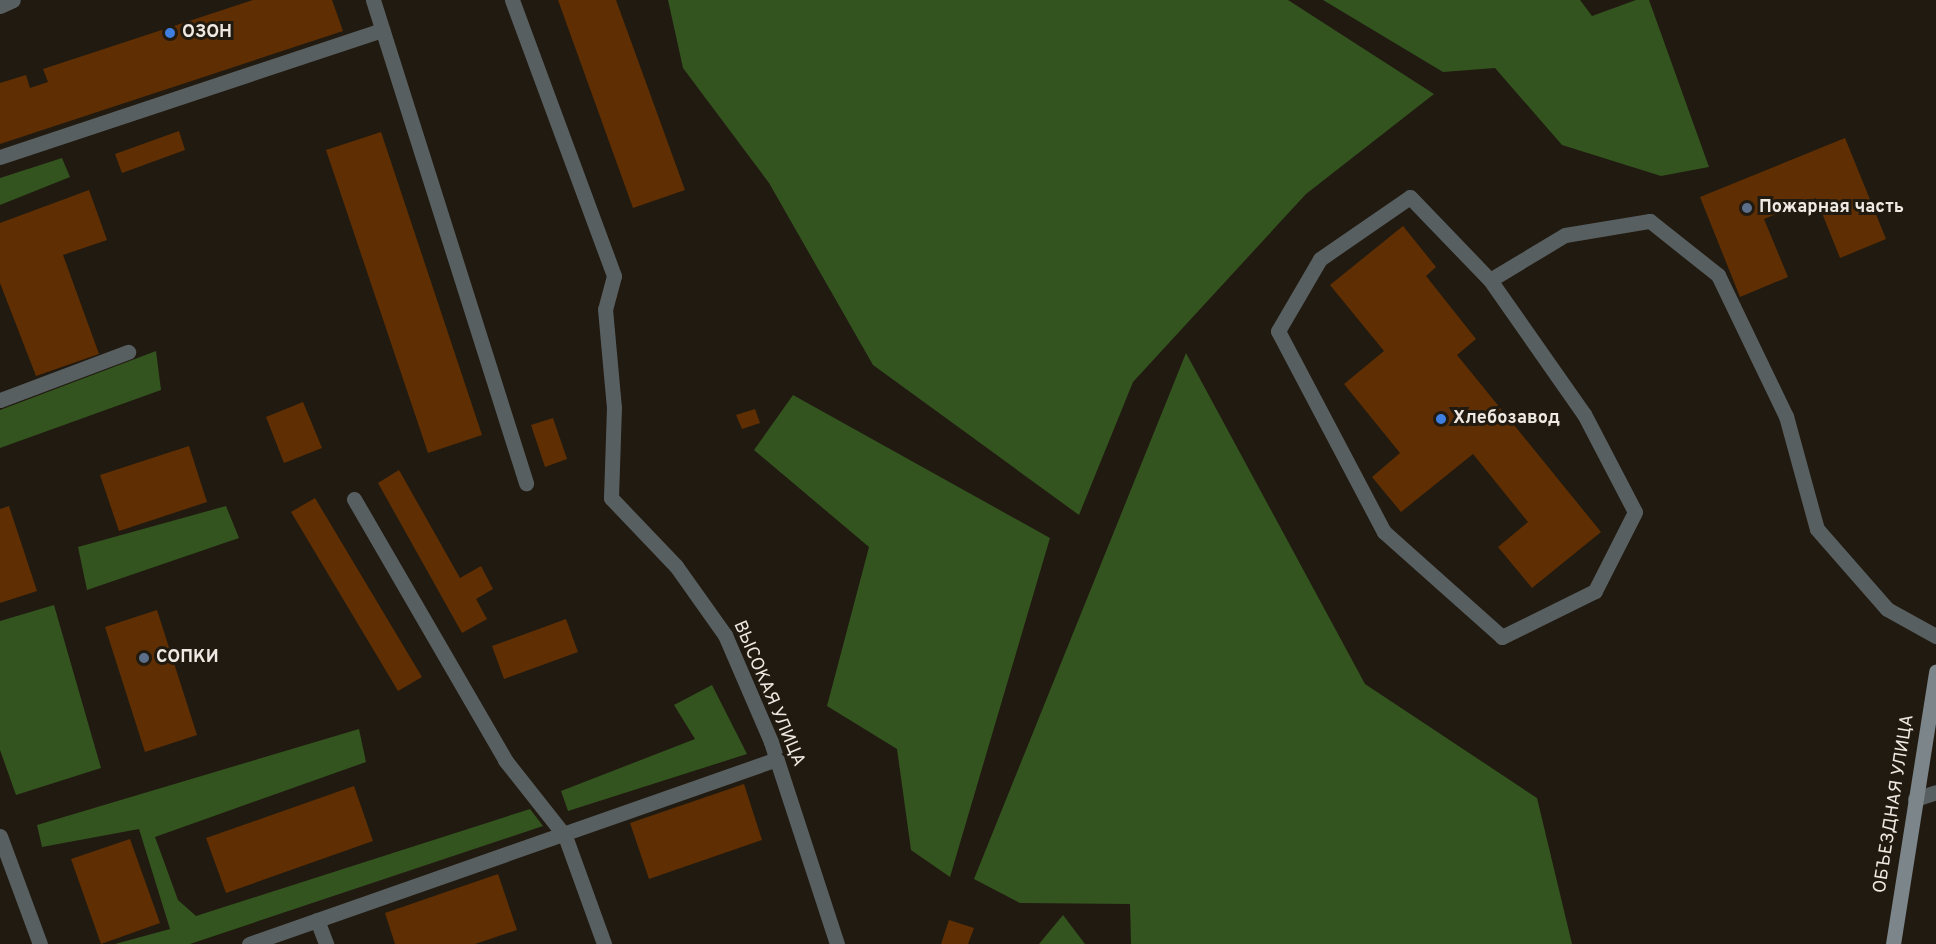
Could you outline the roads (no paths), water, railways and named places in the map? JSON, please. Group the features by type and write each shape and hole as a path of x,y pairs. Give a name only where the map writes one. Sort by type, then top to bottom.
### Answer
{"main road":[{"name":"ОБЪЕЗДНАЯ УЛИЦА","path":"1893,944 1936,671"}],"street":[{"path":"0,6 13,0"},
{"path":"373,0 526,483"},
{"name":"ВЫСОКАЯ УЛИЦА","path":"512,0 614,276 604,309 614,407 611,498 676,566 725,635 777,759 837,944"},
{"path":"0,157 382,30"},
{"path":"1410,197 1490,280 1584,414 1635,512 1595,591 1502,637 1384,532 1278,331 1320,259 1410,197"},
{"path":"1490,280 1565,235 1650,221 1718,275 1786,416 1817,529 1887,609 1936,636"},
{"path":"0,400 128,352"},
{"path":"354,499 505,760 565,836 604,944"},
{"path":"249,944 565,836 777,759"},
{"path":"1915,799 1936,792"},
{"path":"0,836 40,944"},
{"path":"317,920 326,944"}],"place":[{"name":"ОЗОН","path":"170,33"},
{"name":"Пожарная часть","path":"1747,208"},
{"name":"Хлебозавод","path":"1441,419"},
{"name":"СОПКИ","path":"144,658"}]}
